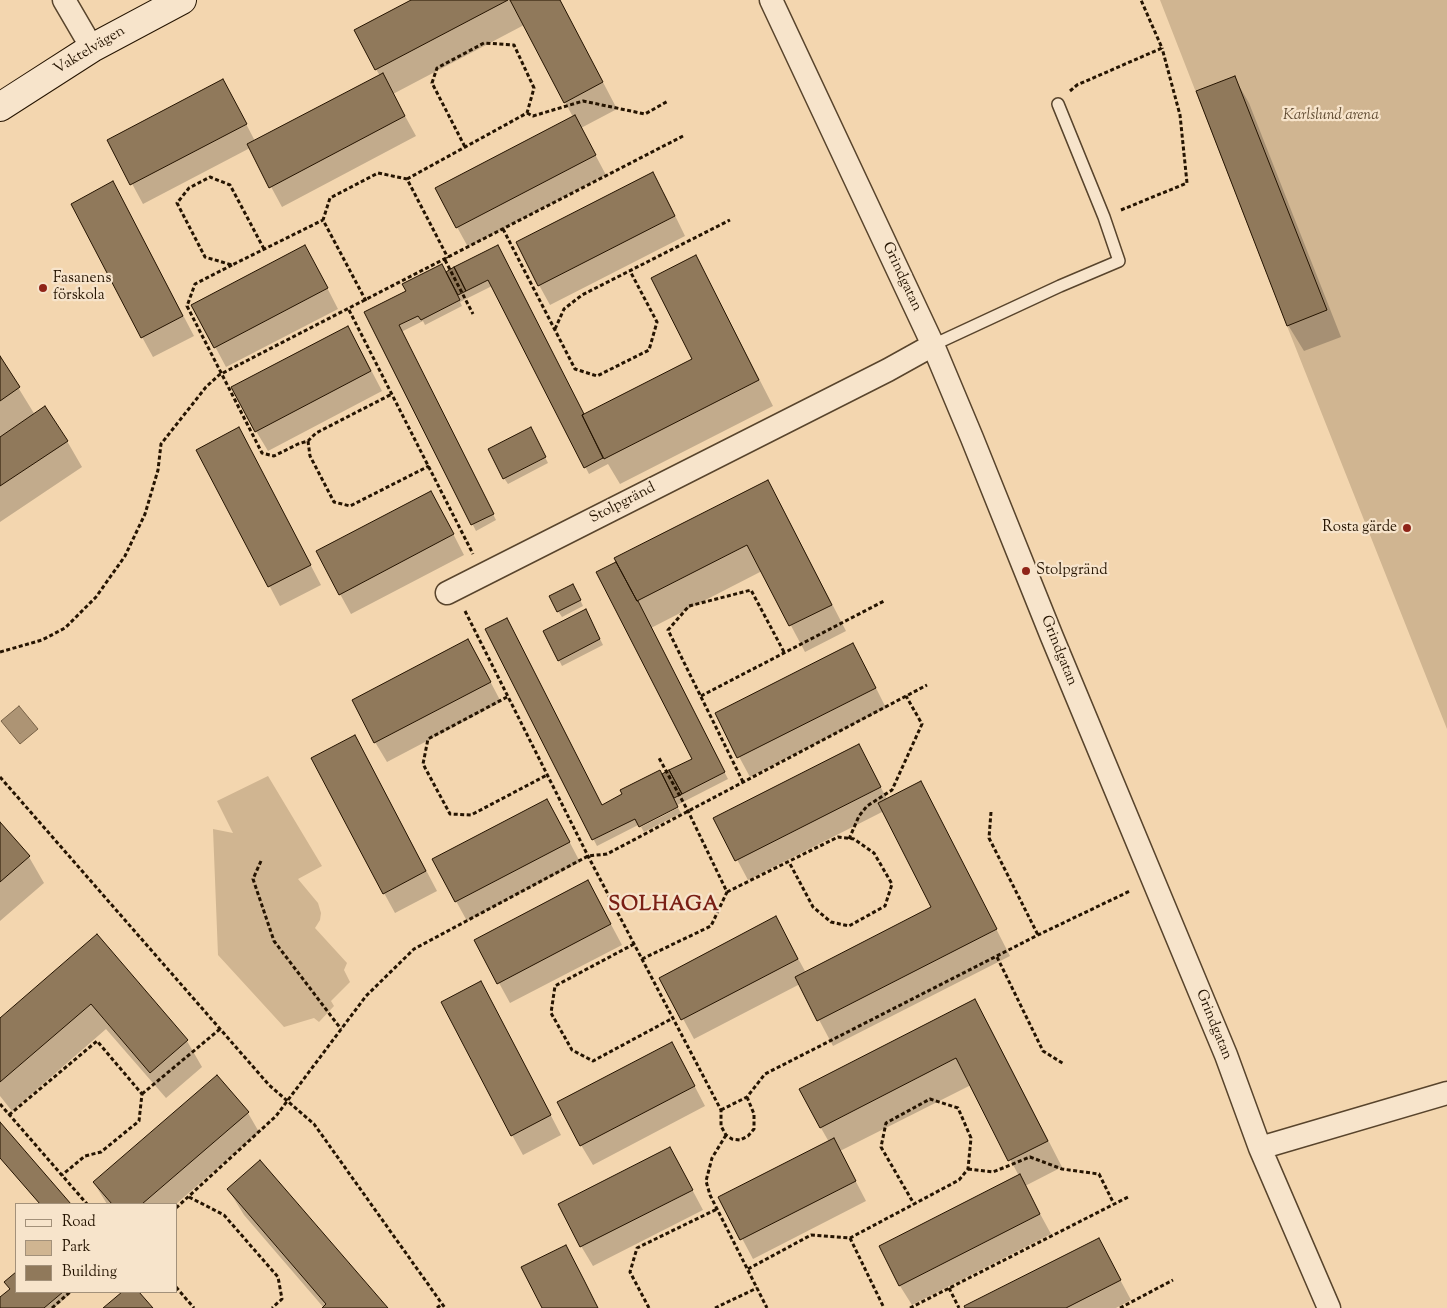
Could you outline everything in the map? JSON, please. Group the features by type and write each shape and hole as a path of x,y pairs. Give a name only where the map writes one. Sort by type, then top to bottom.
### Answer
{"street":[{"path":"64,0 92,48"},
{"name":"Vaktelvägen","path":"0,107 92,48 182,0"},
{"name":"Grindgatan","path":"771,0 932,345 1226,1055 1260,1148 1330,1308"},
{"name":"Stolpgränd","path":"450,591 888,370 932,345"},
{"path":"1260,1148 1447,1093"}],"lane":[{"path":"932,345 1119,261 1104,217 1058,104"}],"path":[{"path":"1104,217 1187,183 1180,115 1162,48 1141,0"},
{"path":"366,301 323,220 330,198 378,173 407,179 527,113 534,88 514,45 484,43 437,68 432,83 465,147"},
{"path":"1058,104 1077,85 1162,48"},
{"path":"527,113 533,116 583,101 645,114 668,101"},
{"path":"0,652 42,640 65,628 96,597 125,556 145,514 158,470 161,444 206,387 221,374 349,310 685,135"},
{"path":"232,265 205,258 177,204 189,188 210,177 230,186 264,249"},
{"path":"407,179 473,314"},
{"path":"323,220 196,284 187,306 262,453 274,456 308,441 316,433 392,394"},
{"path":"555,329 564,309 576,300 730,220"},
{"path":"503,230 575,369 597,376 649,350 657,322 630,271"},
{"path":"349,310 483,574"},
{"path":"308,441 310,456 334,502 350,506 429,466"},
{"path":"743,782 668,630 689,606 750,590 784,652"},
{"path":"450,591 721,1110 721,1126 726,1135 732,1139 740,1140 748,1136 754,1129 754,1114 747,1097"},
{"path":"700,696 884,601"},
{"path":"178,1206 276,1116 366,996 414,949 588,856 607,854 927,685"},
{"path":"849,839 867,806 892,790 922,724 906,696"},
{"path":"507,697 428,739 423,764 450,814 471,815 547,775"},
{"path":"659,758 688,811 727,892"},
{"path":"0,776 269,1085 314,1124 445,1308"},
{"path":"992,812 989,838 1038,935"},
{"path":"642,959 711,926 727,892 838,837 854,840 874,853 892,884 885,906 848,926 831,922 813,908 789,862"},
{"path":"261,861 253,879 274,941 341,1029"},
{"path":"721,1110 747,1097 765,1074 1038,935 1154,879"},
{"path":"634,944 555,986 551,1013 572,1050 593,1061 673,1018"},
{"path":"997,957 1043,1051 1064,1064"},
{"path":"62,1175 85,1156 101,1152 139,1121 142,1094 220,1029"},
{"path":"10,1115 97,1041 142,1094"},
{"path":"748,1268 811,1236 850,1238 914,1204 959,1180 968,1169 971,1138 958,1108 930,1099 886,1124 881,1148 914,1204"},
{"path":"0,1104 86,1203"},
{"path":"726,1135 712,1158 706,1182 716,1209 768,1308"},
{"path":"968,1169 993,1172 1030,1157 1062,1168 1099,1174 1114,1204"},
{"path":"910,1308 1130,1196"},
{"path":"189,1197 224,1215 278,1277 282,1299 272,1308"},
{"path":"649,1308 630,1272 637,1248 716,1209"},
{"path":"850,1238 884,1308"},
{"path":"1120,1308 1173,1280"},
{"path":"715,1308 757,1288"},
{"path":"949,1288 959,1308"},
{"path":"178,1289 194,1308"},
{"path":"52,1308 69,1293"},
{"path":"437,1308 442,1304"}],"green space":[{"name":"Karlslund arena","path":"1160,0 1447,0 1447,729 1287,326"},
{"path":"268,776 322,866 298,879 318,903 321,913 320,920 315,928 347,963 344,970 350,982 331,1001 334,1006 319,1022 314,1018 284,1027 218,955 213,829 233,833 217,801"}],"shaded area":[{"path":"19,706 38,729 20,744 1,721"}],"building":[{"path":"411,0 508,0 375,70 354,30"},
{"path":"510,0 560,0 603,82 564,103"},
{"path":"383,73 405,116 269,188 247,144"},
{"path":"1235,76 1327,310 1287,326 1196,91"},
{"path":"223,79 247,124 130,185 107,140"},
{"path":"575,115 596,155 456,228 435,188"},
{"path":"653,172 675,216 538,286 516,242"},
{"path":"113,181 183,316 141,338 71,204"},
{"path":"305,245 328,288 214,348 191,305"},
{"path":"498,245 584,414 582,415 603,458 584,468 488,280 466,291 454,267"},
{"path":"696,255 759,380 604,459 582,415 692,359 651,278"},
{"path":"442,264 460,300 421,320 418,316 399,325 494,514 471,525 364,312 406,291 402,284"},
{"path":"454,267 466,291 458,295 446,272"},
{"path":"348,326 371,371 255,432 231,387"},
{"path":"0,356 20,387 0,401"},
{"path":"45,406 68,441 0,486 0,437"},
{"path":"239,427 311,565 268,587 196,450"},
{"path":"531,427 546,457 503,479 488,449"},
{"path":"768,480 832,605 789,626 747,545 637,601 614,558"},
{"path":"431,491 454,534 339,595 316,551"},
{"path":"616,562 638,601 725,772 682,794 669,770 692,759 596,572"},
{"path":"573,584 581,600 557,612 549,596"},
{"path":"586,609 600,639 558,661 543,631"},
{"path":"507,618 602,805 622,794 620,790 660,770 678,807 639,827 635,819 592,840 485,629"},
{"path":"468,639 491,682 374,743 352,700"},
{"path":"853,643 876,688 737,758 715,713"},
{"path":"355,735 426,871 383,894 311,758"},
{"path":"859,744 881,787 735,861 713,818"},
{"path":"669,770 682,794 674,798 662,774"},
{"path":"921,781 997,929 817,1021 795,977 931,907 878,803"},
{"path":"547,799 570,842 455,902 432,859"},
{"path":"0,822 30,856 0,882"},
{"path":"588,880 611,924 497,984 474,940"},
{"path":"776,916 798,959 681,1020 659,978"},
{"path":"97,934 188,1040 150,1073 91,1004 0,1082 0,1018"},
{"path":"481,981 551,1115 511,1136 441,1002"},
{"path":"975,999 1048,1141 1008,1161 956,1058 820,1128 799,1089"},
{"path":"672,1042 695,1086 580,1146 557,1102"},
{"path":"217,1075 249,1112 143,1203 111,1203 93,1182"},
{"path":"0,1122 70,1203 39,1203 0,1158"},
{"path":"834,1138 856,1181 740,1240 718,1197"},
{"path":"670,1147 693,1190 580,1247 558,1204"},
{"path":"260,1160 388,1308 322,1308 326,1304 227,1189"},
{"path":"1020,1174 1040,1214 899,1286 879,1246"},
{"path":"1099,1238 1121,1280 1066,1308 965,1308 964,1306"},
{"path":"566,1245 598,1308 542,1308 521,1267"},
{"path":"15,1273 15,1293 62,1293 44,1308 0,1308 0,1297 10,1289 4,1282"},
{"path":"121,1293 140,1293 153,1308 103,1308"}],"place":[{"name":"Fasanens förskola","path":"43,288"},
{"name":"Rosta gärde","path":"1407,528"},
{"name":"Stolpgränd","path":"1026,571"}],"district":[{"name":"SOLHAGA","path":"664,907"}]}
